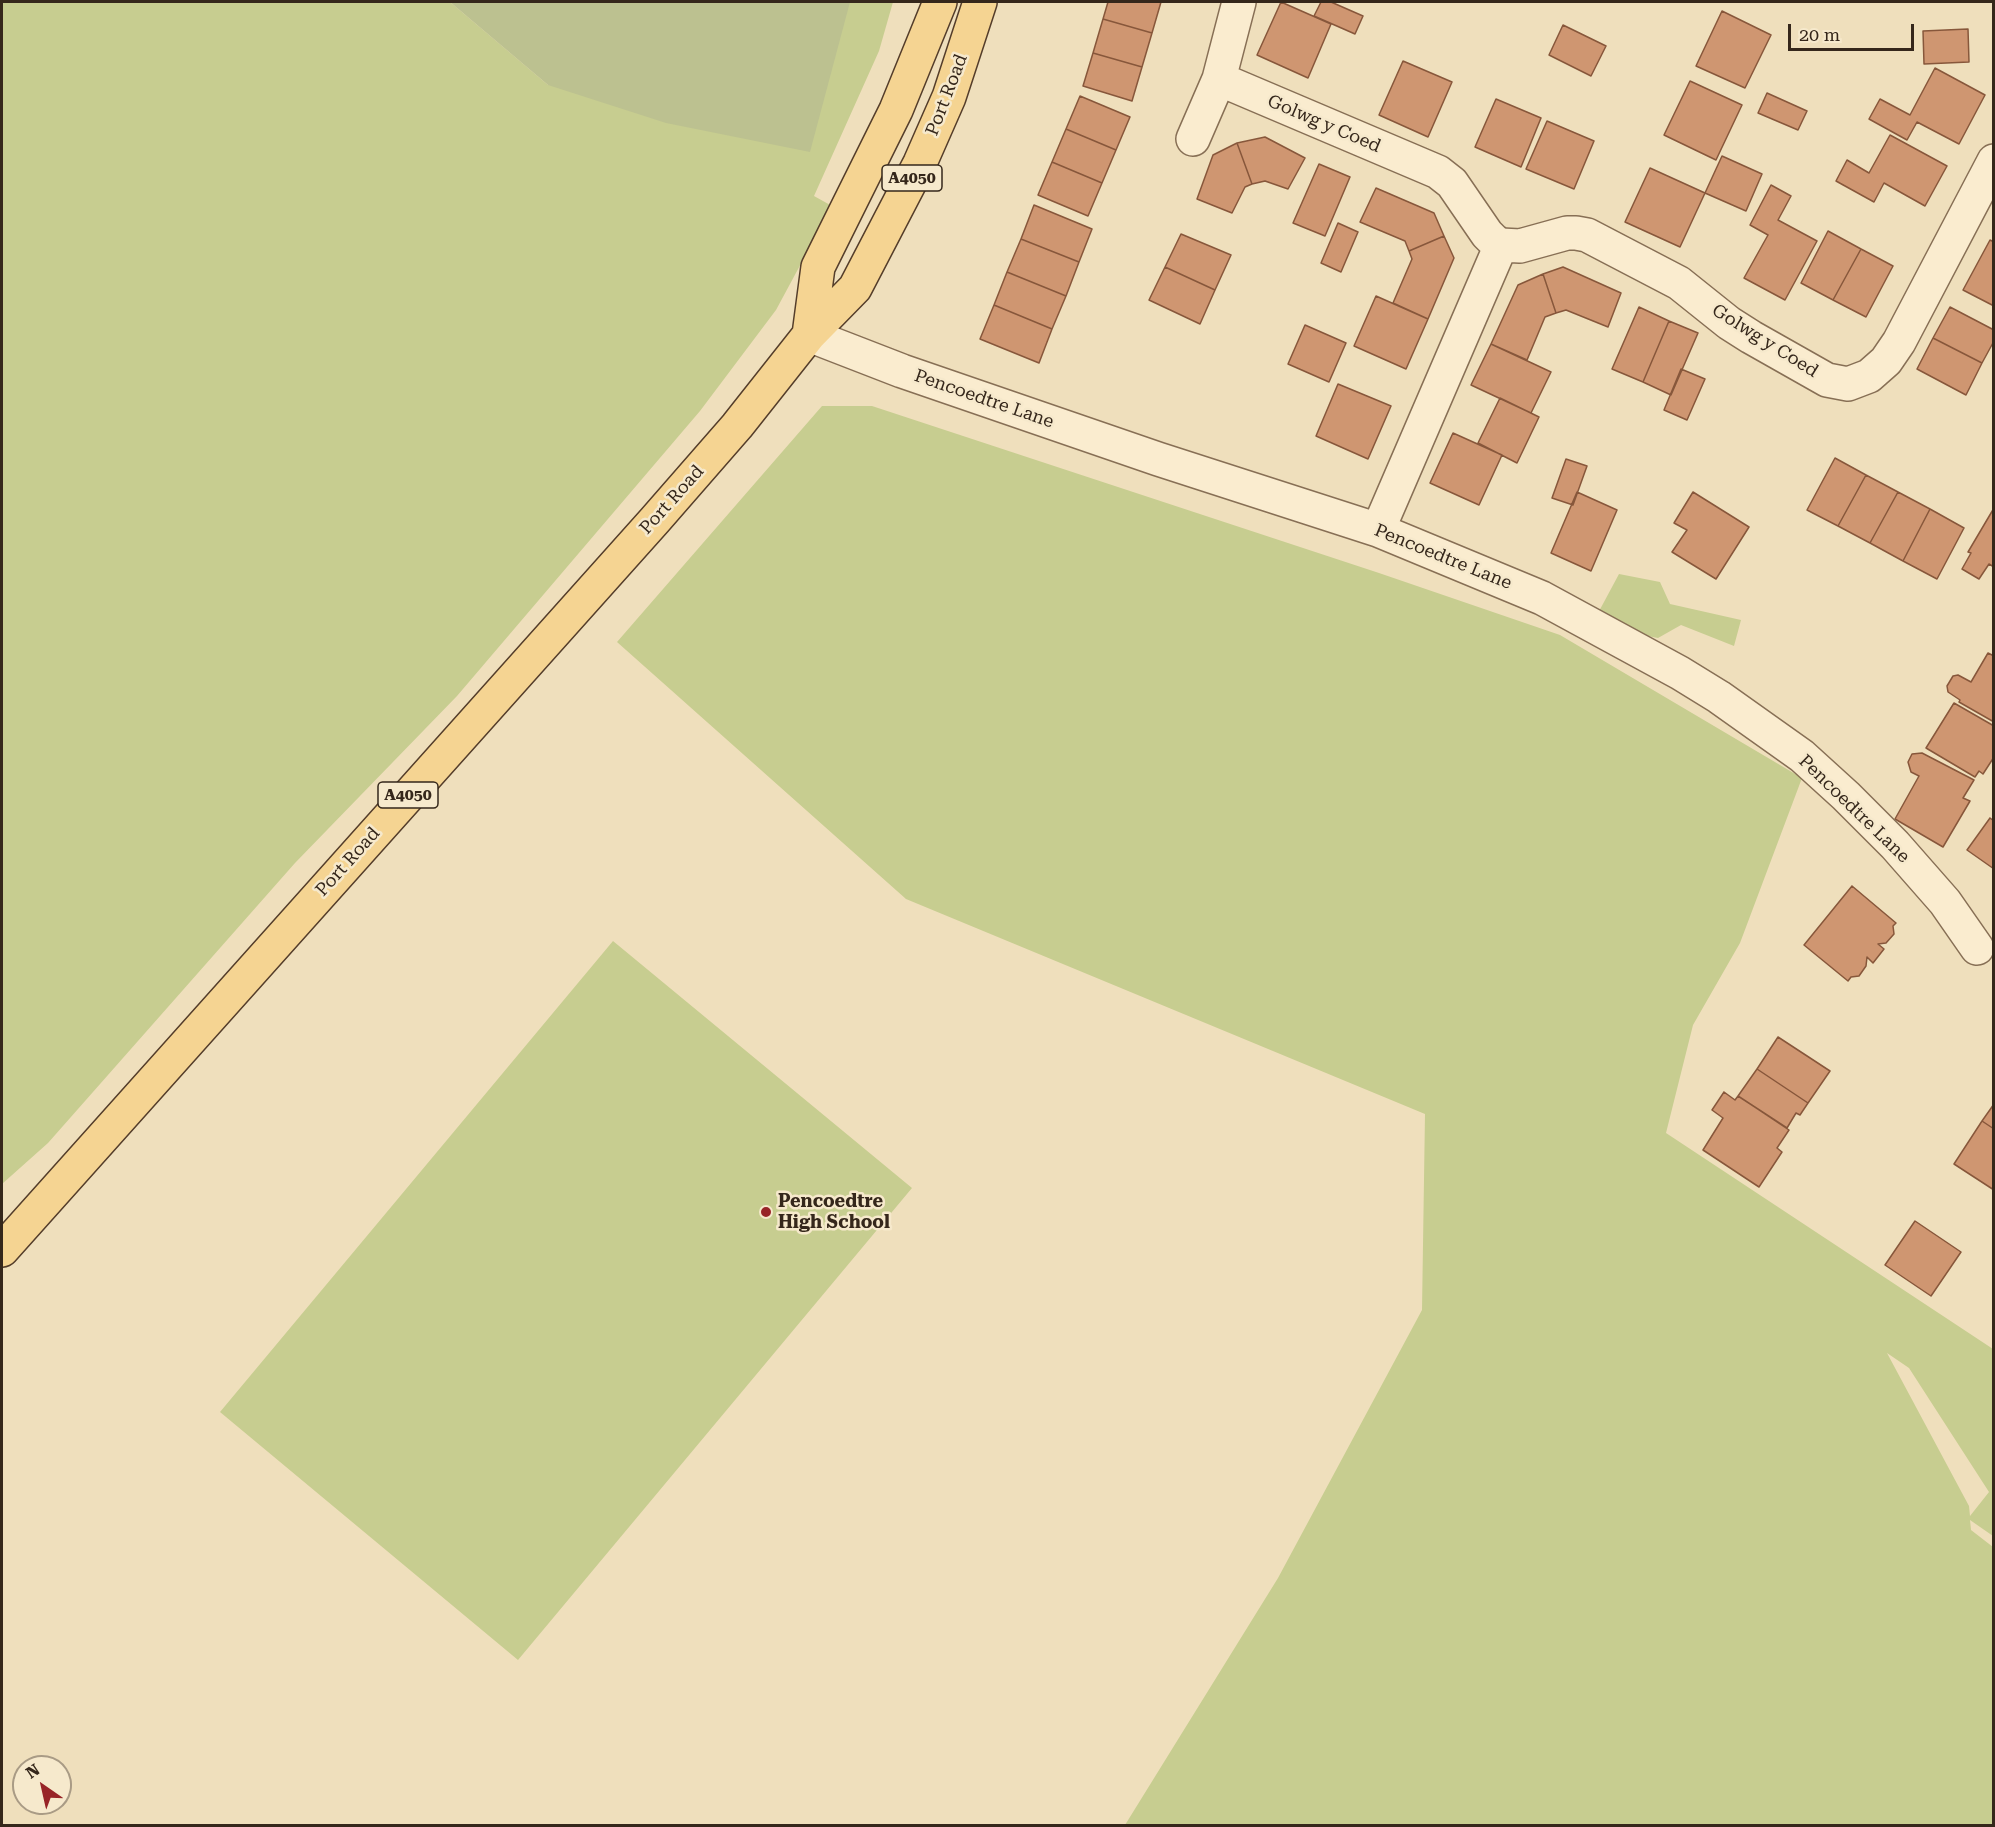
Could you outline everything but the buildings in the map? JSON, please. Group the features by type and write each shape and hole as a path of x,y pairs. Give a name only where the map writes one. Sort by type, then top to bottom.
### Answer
{"main road":[{"name":"A4050","path":"809,335 818,267 896,110 940,2"},
{"name":"Port Road","path":"2,1250 677,495 809,335 855,288 902,200 949,97 980,2"}],"street":[{"path":"1194,139 1219,79 1239,2"},
{"name":"Golwg y Coed","path":"1219,79 1438,172 1452,183 1494,241 1520,246 1567,234 1587,235 1679,283 1729,323 1827,380 1848,384 1869,376 1886,361 1899,342 1994,161"},
{"path":"1378,530 1501,244"},
{"name":"Pencoedtre Lane","path":"809,335 902,371 1158,459 1378,530 1542,598 1680,673 1770,732 1802,756 1895,845 1945,902 1977,948"}],"green space":[{"path":"2,2 450,2 548,85 726,2 893,2 879,51 814,196 832,206 776,310 700,411 457,696 295,863 48,1143 2,1184"},
{"path":"450,2 850,2 810,152 666,123 548,85"},
{"path":"822,406 872,406 1560,635 1802,778 1740,943 1693,1025 1666,1133 1993,1349 1993,1536 1970,1520 1971,1530 1993,1547 1993,1825 1125,1825 1278,1578 1422,1310 1425,1114 906,899 617,642","holes":["1887,1353 1909,1368 1989,1492 1970,1516 1969,1506"]},
{"path":"1619,574 1660,582 1670,604 1741,620 1734,646 1681,625 1658,638 1622,631 1597,615"},
{"path":"613,941 912,1188 518,1660 220,1412"}],"place":[{"name":"Pencoedtre High School","path":"766,1212"}]}
